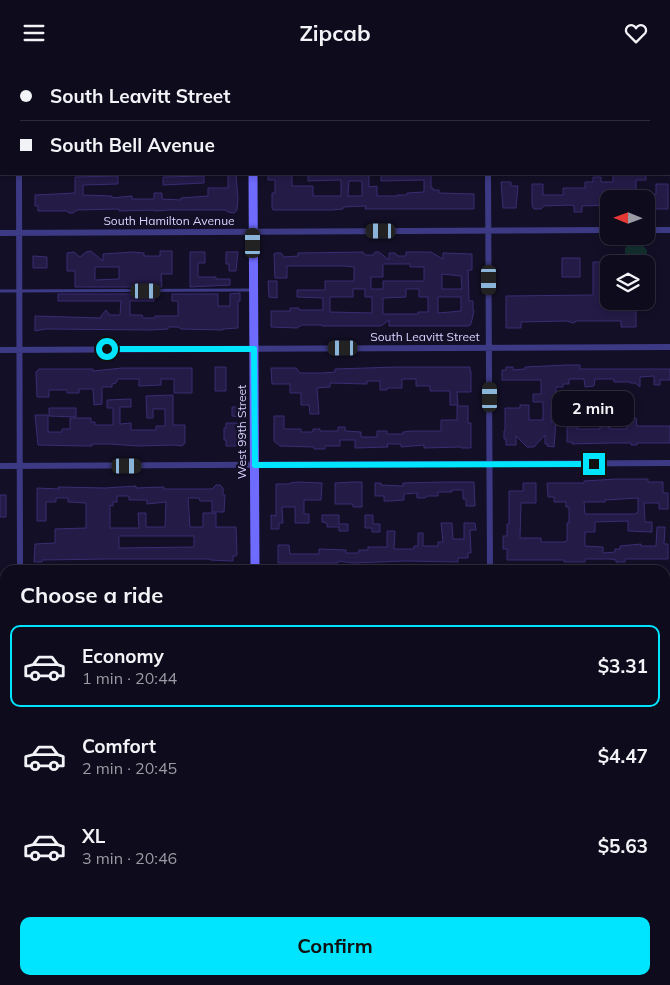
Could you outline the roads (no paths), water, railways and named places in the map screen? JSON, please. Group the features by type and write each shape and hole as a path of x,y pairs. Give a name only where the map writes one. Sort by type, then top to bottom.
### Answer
{"street":[{"path":"19,175 20,565"},
{"name":"West 99th Street","path":"253,175 255,565"},
{"path":"488,175 490,565"},
{"name":"South Hamilton Avenue","path":"0,233 600,230"},
{"path":"655,230 670,230"},
{"name":"South Leavitt Street","path":"0,350 670,347"},
{"path":"0,466 670,463"}],"lane":[{"path":"0,291 254,290"}]}
